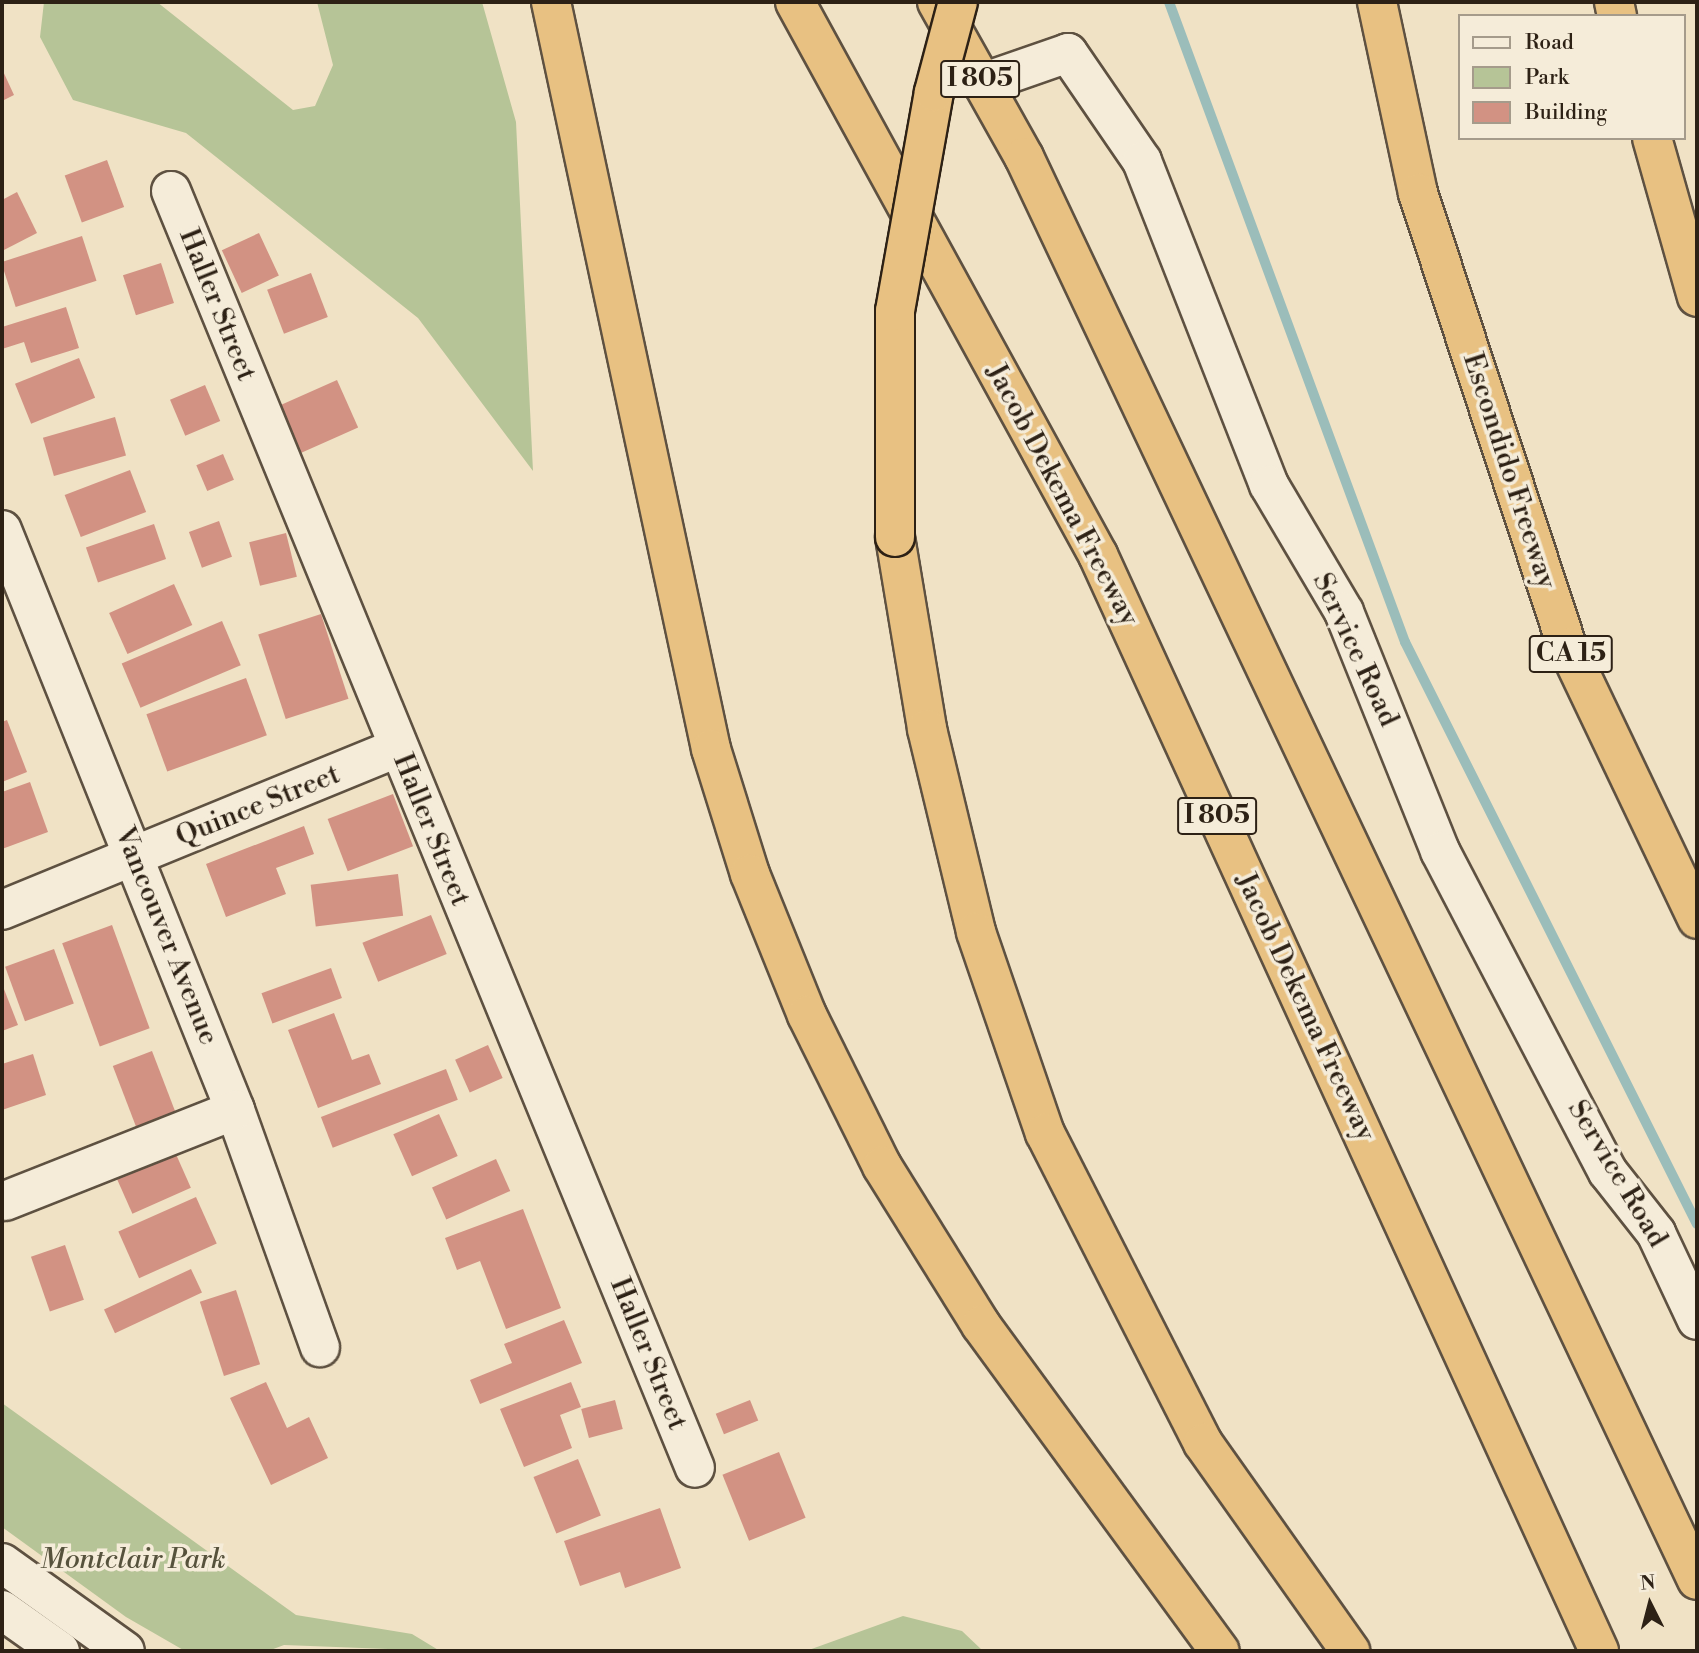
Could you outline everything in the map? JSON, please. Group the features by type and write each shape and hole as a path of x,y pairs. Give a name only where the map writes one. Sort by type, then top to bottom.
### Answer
{"highway":[{"path":"551,2 711,749 750,874 807,1015 882,1166 981,1325 1220,1651"},
{"name":"Jacob Dekema Freeway","path":"795,2 1098,555 1599,1651"},
{"name":"I 805","path":"937,2 1024,157 1697,1580"},
{"path":"958,2 934,92 895,311 895,537 927,729 976,932 1045,1133 1203,1443 1350,1651"},
{"name":"Escondido Freeway","path":"1377,2 1418,193 1568,648 1697,919"},
{"path":"1653,140 1697,297"}],"street":[{"name":"Service Road","path":"982,83 1068,53 1142,160 1269,485 1344,612 1440,851 1608,1172 1656,1233 1697,1320"},
{"name":"Haller Street","path":"171,191 397,748 695,1468"},
{"name":"Vancouver Avenue","path":"2,530 235,1110 320,1347"},
{"name":"Quince Street","path":"2,910 397,748"},
{"path":"5,1200 235,1110"},
{"path":"2,1563 125,1651"},
{"path":"2,1610 61,1651"}],"green space":[{"path":"44,2 157,2 293,110 315,106 333,65 317,2 482,2 516,122 533,471 418,318 186,133 73,100 40,37"},
{"name":"Montclair Park","path":"2,1403 296,1615 412,1634 440,1651 284,1645 268,1651 185,1651 126,1617 2,1527"},
{"path":"903,1616 962,1631 983,1651 806,1651"}],"building":[{"path":"2,69 14,95 2,101"},
{"path":"107,160 124,207 82,222 65,175"},
{"path":"17,192 37,233 2,251 2,200"},
{"path":"259,233 279,276 242,293 222,250"},
{"path":"82,236 97,281 16,307 2,262"},
{"path":"161,263 174,303 136,315 123,275"},
{"path":"311,273 328,317 284,334 267,290"},
{"path":"66,307 79,348 31,363 24,342 2,349 2,327"},
{"path":"79,358 95,398 31,424 15,384"},
{"path":"337,380 358,428 292,457 271,409"},
{"path":"205,385 220,421 185,436 170,400"},
{"path":"115,417 126,455 54,476 43,438"},
{"path":"223,454 234,480 207,491 196,465"},
{"path":"130,470 146,512 81,537 65,495"},
{"path":"219,521 232,557 202,568 189,532"},
{"path":"154,524 166,559 98,582 86,547"},
{"path":"286,533 297,577 260,586 249,542"},
{"path":"174,584 192,625 127,654 109,613"},
{"path":"321,614 349,699 286,719 258,634"},
{"path":"222,621 241,665 140,708 122,664"},
{"path":"246,678 267,735 167,772 146,714"},
{"path":"7,720 27,772 2,782 2,722"},
{"path":"30,782 48,832 2,849 2,792"},
{"path":"393,794 413,846 348,871 328,819"},
{"path":"304,826 314,854 276,868 286,894 226,917 206,864"},
{"path":"398,874 403,916 316,926 311,885"},
{"path":"431,915 447,954 378,982 362,943"},
{"path":"112,925 150,1028 100,1046 62,943"},
{"path":"54,949 74,1004 25,1021 5,967"},
{"path":"331,968 342,998 272,1023 261,993"},
{"path":"2,984 18,1025 2,1031"},
{"path":"334,1013 352,1060 369,1054 381,1084 318,1108 288,1030"},
{"path":"488,1045 503,1078 470,1093 455,1060"},
{"path":"152,1051 177,1115 138,1130 113,1066"},
{"path":"33,1054 46,1095 2,1110 2,1064"},
{"path":"446,1069 458,1100 333,1148 321,1117"},
{"path":"439,1114 458,1156 412,1176 393,1134"},
{"path":"175,1152 191,1188 132,1214 117,1178"},
{"path":"496,1159 510,1191 446,1219 432,1187"},
{"path":"196,1197 217,1244 139,1278 118,1232"},
{"path":"523,1209 561,1308 506,1329 480,1261 457,1270 445,1238"},
{"path":"65,1245 84,1300 50,1312 31,1257"},
{"path":"191,1269 202,1293 115,1333 104,1310"},
{"path":"236,1290 260,1364 224,1376 200,1302"},
{"path":"564,1320 582,1363 480,1404 470,1380 512,1363 504,1344"},
{"path":"266,1382 287,1428 309,1417 328,1458 271,1485 230,1398"},
{"path":"571,1382 581,1407 560,1415 572,1448 524,1467 500,1409"},
{"path":"615,1400 623,1429 589,1438 581,1409"},
{"path":"750,1400 758,1420 724,1434 716,1414"},
{"path":"779,1452 806,1518 749,1541 722,1475"},
{"path":"578,1459 601,1516 556,1534 533,1477"},
{"path":"660,1508 681,1568 625,1588 620,1572 580,1586 564,1541"}],"waterway":[{"path":"1169,2 1405,642 1697,1224"}]}
